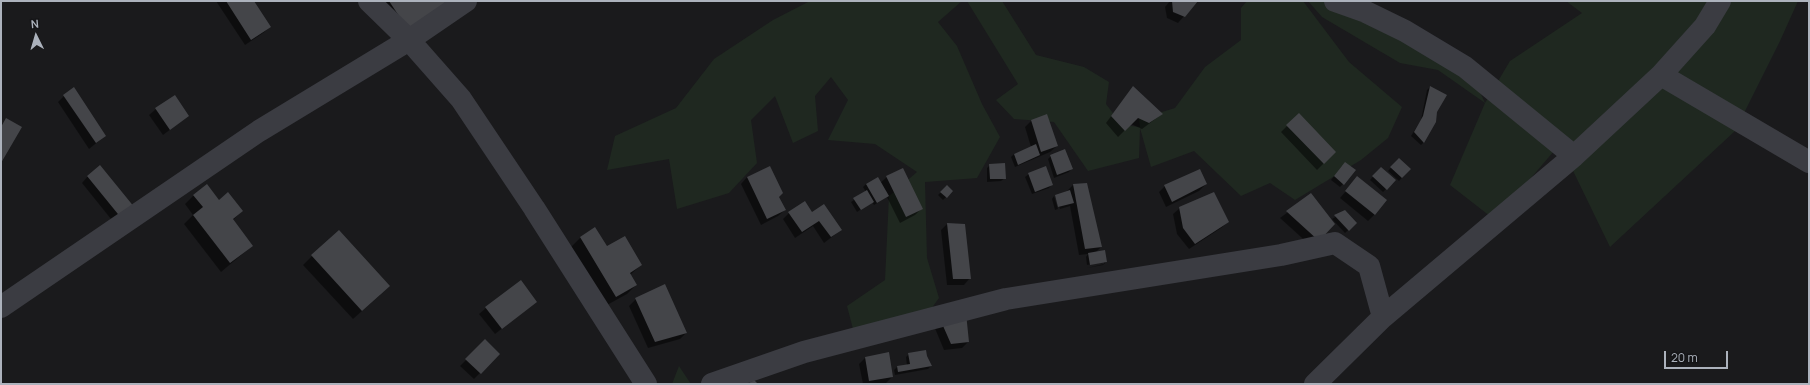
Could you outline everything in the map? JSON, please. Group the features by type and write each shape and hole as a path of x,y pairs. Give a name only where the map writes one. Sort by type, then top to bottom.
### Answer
{"street":[{"path":"369,1 409,40 461,99 534,208 646,384"},
{"path":"1,307 259,131 409,40 466,1"},
{"path":"1335,1 1366,12 1405,31 1465,67 1574,156"},
{"path":"1315,384 1383,317 1574,156 1661,75 1705,26 1720,1"},
{"path":"1661,75 1809,162"},
{"path":"712,384 804,352 1006,299 1281,255 1335,243 1369,266 1383,317"}],"shaded area":[{"path":"810,1 962,1 938,22 957,46 982,104 1000,137 977,178 925,182 927,258 939,298 913,334 858,348 847,306 885,280 889,196 917,172 875,144 828,140 848,100 831,77 815,96 818,131 793,143 775,96 751,120 757,163 729,193 677,209 669,159 607,170 615,136 676,108 714,59 773,20"},
{"path":"967,1 1002,1 1036,55 1084,67 1109,82 1106,104 1122,125 1140,127 1139,119 1175,108 1205,67 1241,40 1241,8 1247,1 1303,1 1349,62 1402,107 1388,138 1361,160 1295,200 1270,183 1241,196 1194,151 1151,167 1140,128 1139,158 1088,171 1054,122 1014,119 996,100 1018,84"},
{"path":"1308,1 1362,1 1475,81 1485,103 1438,70 1400,63 1322,17"},
{"path":"1566,1 1798,1 1780,41 1735,131 1610,247 1560,144 1495,220 1450,185 1485,103 1510,61 1582,13"},
{"path":"679,366 691,384 672,384"}],"building":[{"path":"226,1 254,1 271,27 251,40"},
{"path":"389,1 444,1 447,6 409,31"},
{"path":"1172,1 1198,1 1185,17 1173,12"},
{"path":"1133,86 1163,114 1149,123 1138,118 1125,131 1111,116"},
{"path":"1430,86 1447,95 1437,112 1436,122 1424,143 1414,132 1423,116"},
{"path":"74,87 106,136 96,143 63,95"},
{"path":"175,95 189,116 170,130 155,108"},
{"path":"1299,113 1336,152 1324,164 1286,125"},
{"path":"1047,114 1058,146 1041,152 1031,120"},
{"path":"6,118 22,127 1,163 1,127"},
{"path":"1036,144 1040,155 1018,165 1014,154"},
{"path":"1065,149 1073,169 1057,175 1050,155"},
{"path":"1399,158 1411,169 1402,178 1390,167"},
{"path":"1345,162 1356,170 1344,185 1334,176"},
{"path":"1005,163 1006,179 990,179 989,164"},
{"path":"100,165 135,208 122,219 87,176"},
{"path":"770,166 783,193 779,197 786,210 767,219 747,177"},
{"path":"1046,166 1053,185 1035,192 1028,173"},
{"path":"1381,167 1396,180 1387,190 1372,176"},
{"path":"903,168 923,209 906,217 886,176"},
{"path":"1200,169 1207,184 1172,202 1164,185"},
{"path":"1357,176 1387,200 1375,215 1345,191"},
{"path":"878,177 889,196 877,203 866,184"},
{"path":"1087,183 1102,247 1085,249 1073,184"},
{"path":"207,184 219,200 228,192 243,211 233,219 253,246 230,263 193,215 203,207 193,195"},
{"path":"947,185 953,191 947,198 940,192"},
{"path":"867,190 874,202 861,210 853,198"},
{"path":"1070,190 1074,203 1058,207 1055,195"},
{"path":"1214,192 1229,222 1195,244 1183,228 1179,207"},
{"path":"1311,193 1335,224 1319,241 1286,211"},
{"path":"805,201 812,212 824,204 842,230 831,237 819,221 802,232 788,212"},
{"path":"1345,210 1357,223 1349,231 1334,215"},
{"path":"947,223 965,224 971,279 953,279"},
{"path":"595,227 607,246 625,236 642,265 630,273 637,285 616,297 580,237"},
{"path":"339,230 390,286 362,311 311,255"},
{"path":"1105,250 1107,262 1090,265 1088,253"},
{"path":"521,280 537,302 502,329 485,307"},
{"path":"665,284 687,333 655,342 635,298"},
{"path":"966,313 969,342 951,344 940,319"},
{"path":"485,339 500,354 481,374 465,359"},
{"path":"926,350 932,366 898,372 897,366 910,364 908,353"},
{"path":"889,352 893,377 869,381 865,357"},
{"path":"754,380 758,384 747,384"}]}
